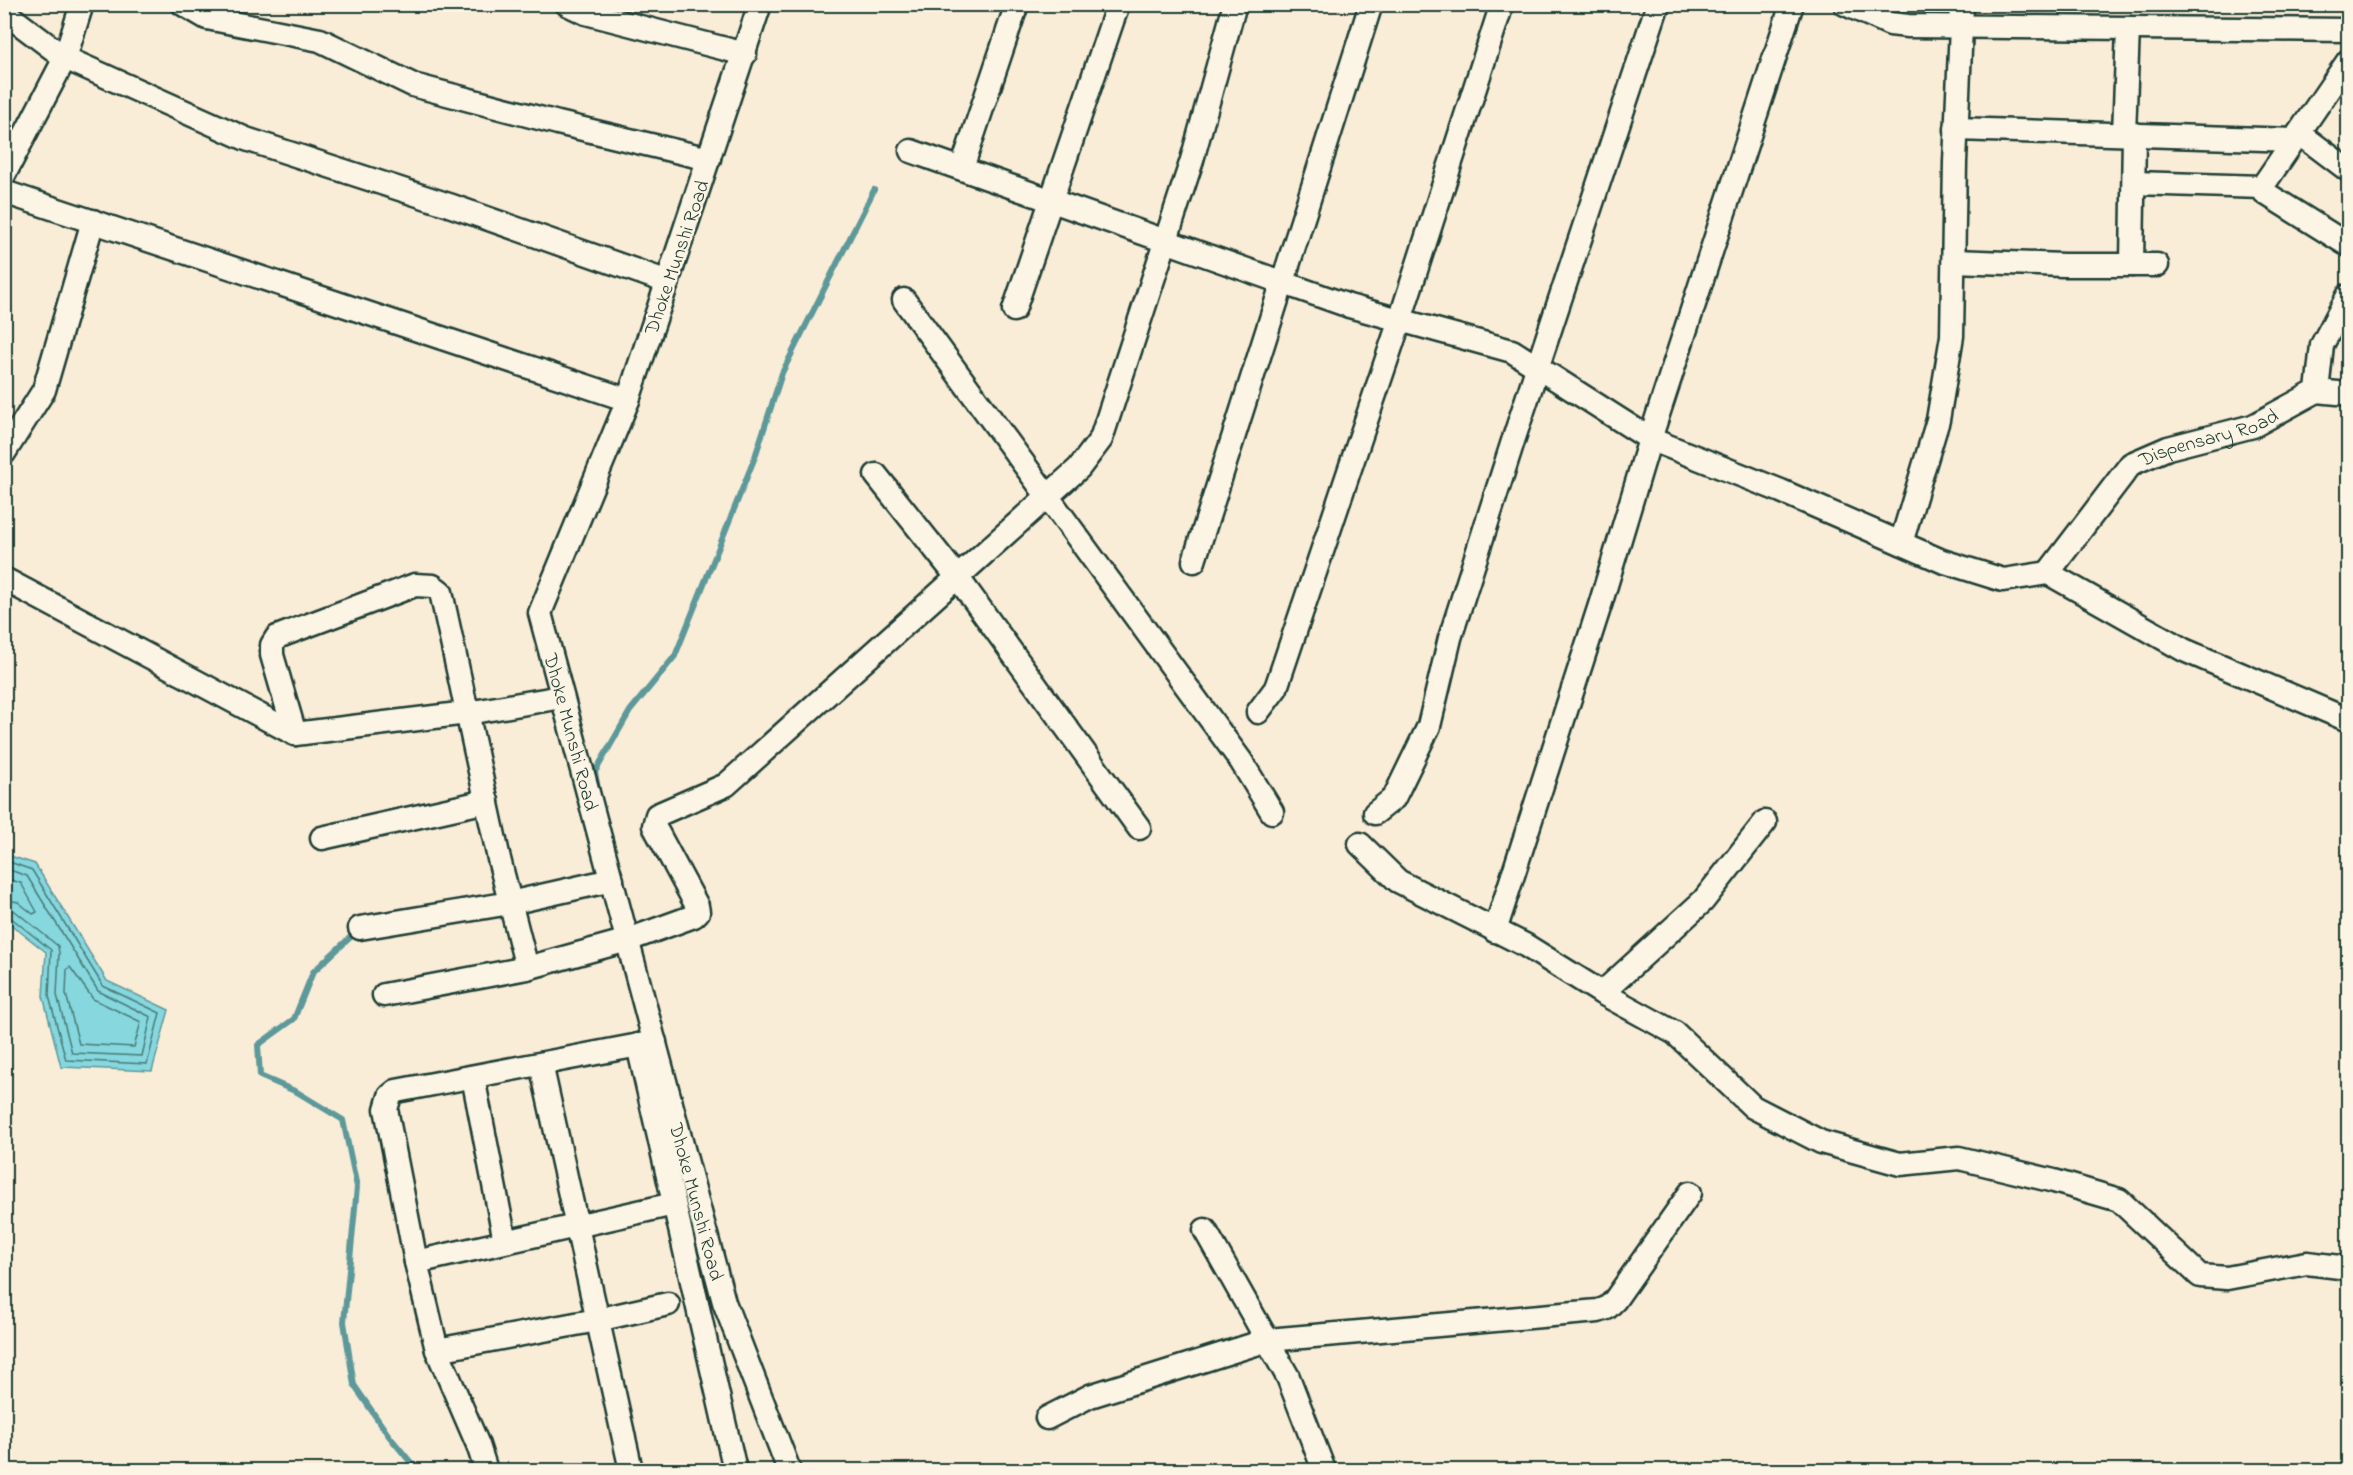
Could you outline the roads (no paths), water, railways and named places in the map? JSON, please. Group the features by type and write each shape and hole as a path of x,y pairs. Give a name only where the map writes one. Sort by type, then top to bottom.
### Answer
{"street":[{"path":"4,175 65,58 82,4"},
{"path":"183,4 207,18 320,40 413,85 709,159"},
{"path":"567,4 586,13 745,54"},
{"name":"Dhoke Munshi Road","path":"760,4 628,400 540,614 628,940 647,1044 724,1302 789,1470"},
{"path":"962,168 1017,4"},
{"path":"1014,310 1118,4"},
{"path":"384,995 527,968 628,940 676,923 698,912 697,906 654,826 657,815 726,785 1048,498 1079,468 1101,439 1192,160 1235,4"},
{"path":"1194,561 1371,4"},
{"path":"1258,712 1276,688 1400,320 1502,4"},
{"path":"1375,813 1394,798 1428,726 1450,638 1537,367 1658,4"},
{"path":"1495,931 1650,439 1792,4"},
{"path":"1845,4 1890,24 1961,16 2128,28 2349,30"},
{"path":"4,12 65,58 246,139 449,205 668,282"},
{"path":"1901,543 1938,420 1952,336 1956,129 1961,16"},
{"path":"2128,28 2129,134 2134,183 2132,265"},
{"path":"2262,187 2349,61"},
{"path":"1956,129 2296,136 2349,170"},
{"path":"911,151 1349,306 1512,351 1650,439 1781,491 1942,561 2003,580 2048,573 2184,650 2349,720"},
{"path":"2134,183 2262,187"},
{"path":"2262,187 2265,193 2349,245"},
{"path":"4,192 628,400"},
{"path":"4,453 44,390 93,221"},
{"path":"1954,261 2063,266 2157,265"},
{"path":"2349,297 2322,345 2317,391 2349,394"},
{"path":"904,300 1241,761 1272,812"},
{"name":"Dispensary Road","path":"2048,573 2131,464 2168,448 2253,426 2317,391"},
{"path":"876,475 958,578 1139,828"},
{"path":"4,579 296,734 467,713 562,697"},
{"path":"296,734 272,655 272,645 277,637 415,585 433,586 441,592 510,903 527,968"},
{"path":"322,838 487,801"},
{"path":"1602,993 1703,901 1765,822"},
{"path":"1360,844 1398,881 1525,945 1674,1034 1753,1107 1821,1142 1900,1164 1959,1158 2054,1181 2119,1200 2200,1276 2227,1278 2307,1263 2349,1268"},
{"path":"360,928 510,903 612,880"},
{"path":"486,1470 478,1445 437,1350 416,1262 386,1109 390,1096 396,1091 647,1044 674,1204 735,1470"},
{"path":"541,1064 631,1470"},
{"path":"473,1077 505,1241"},
{"path":"1047,1418 1090,1396 1268,1340 1598,1311 1607,1308 1615,1300 1690,1193"},
{"path":"416,1262 575,1224 674,1204"},
{"path":"1205,1230 1288,1377 1324,1470"},
{"path":"437,1350 597,1320 668,1304"}],"water":[{"path":"4,854 35,864 107,981 169,1010 152,1071 61,1067 43,996 46,952 5,920"}],"waterway":[{"path":"598,789 595,772 630,711 675,656 755,457 782,373 874,190"},
{"path":"356,932 313,972 294,1019 258,1045 260,1076 297,1092 343,1120 357,1187 344,1322 354,1385 389,1436 417,1470"}]}
